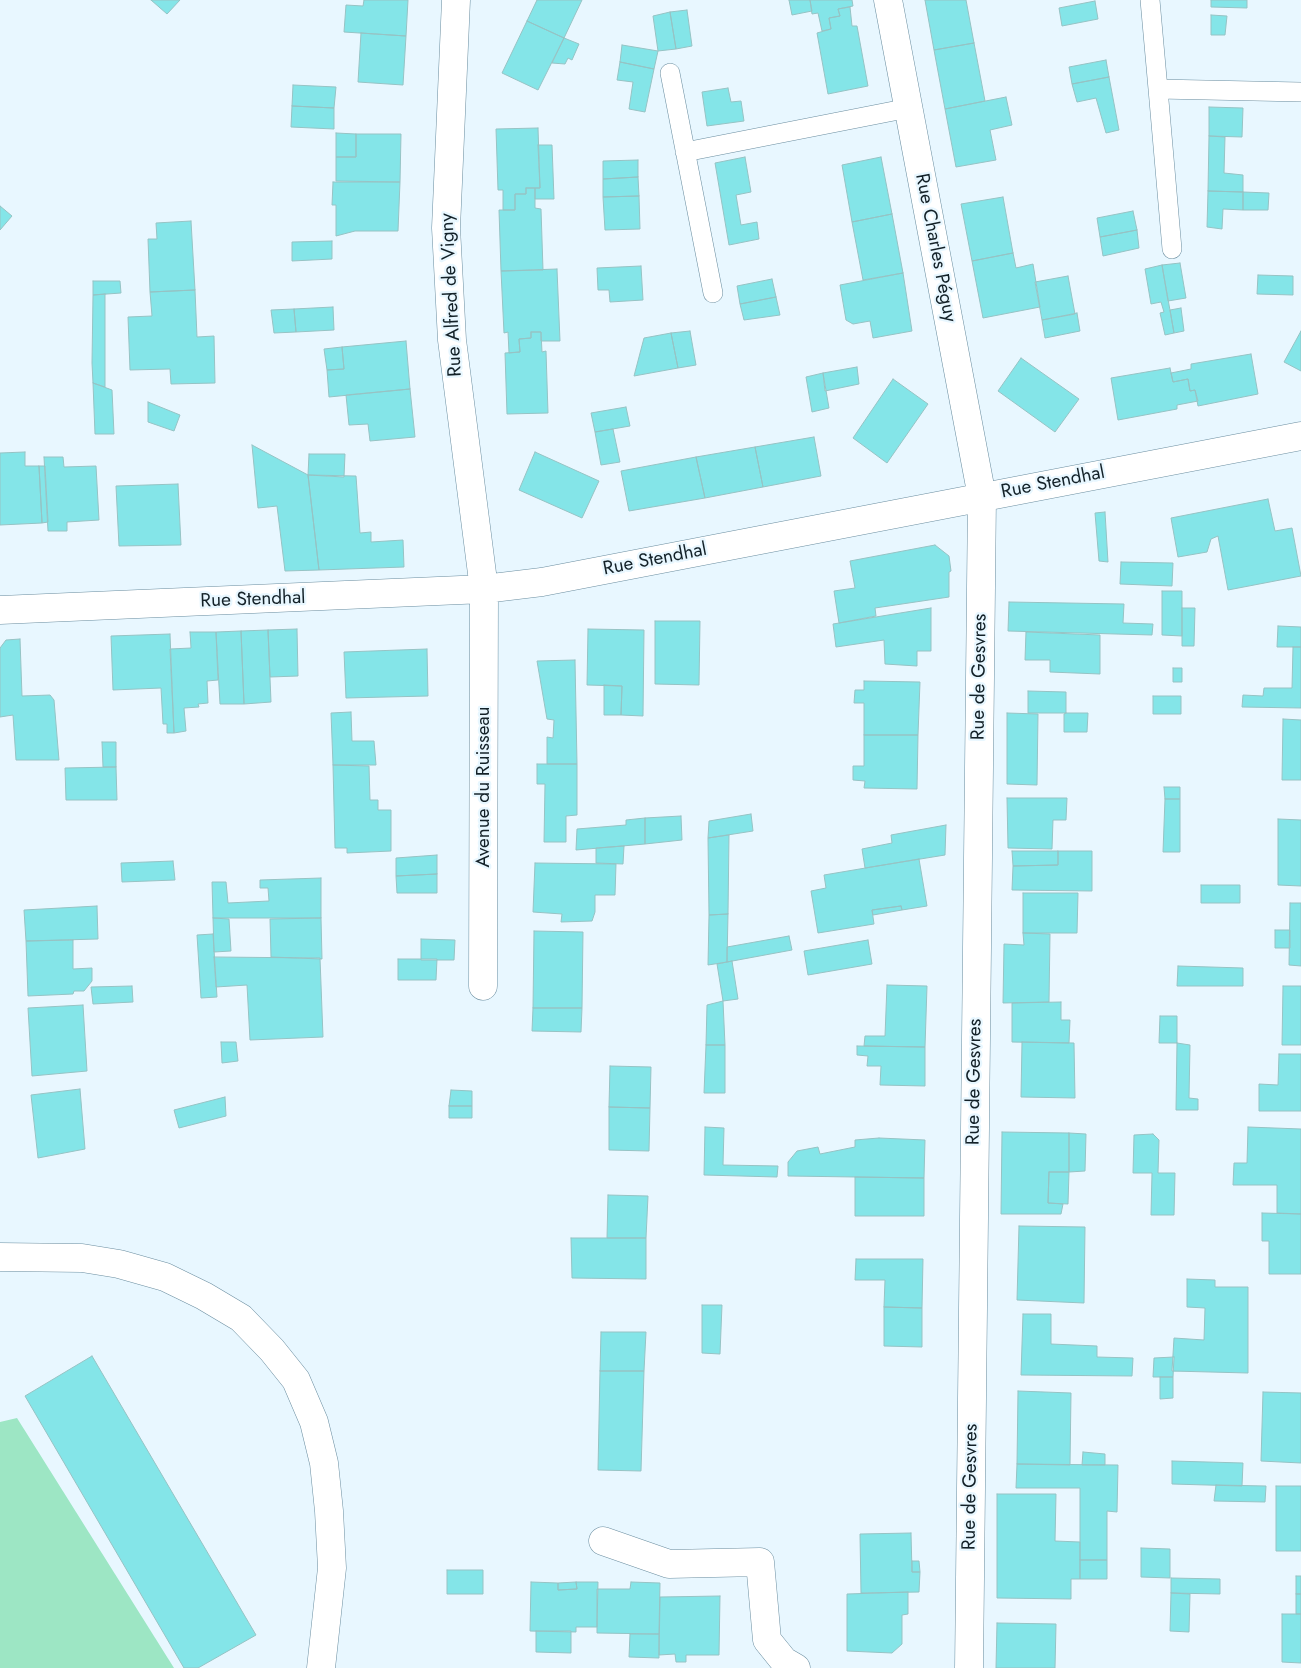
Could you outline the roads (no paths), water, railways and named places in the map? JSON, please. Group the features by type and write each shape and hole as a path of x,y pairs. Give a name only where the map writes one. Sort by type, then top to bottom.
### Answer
{"street":[{"name":"Rue Alfred de Vigny","path":"456,0 447,237 452,340 484,589"},
{"name":"Rue Charles Péguy","path":"888,0 982,497"},
{"name":"Rue Stendhal","path":"0,610 484,589 542,582 1301,436"},
{"name":"Rue de Gesvres","path":"969,1668 982,497"},
{"name":"Avenue du Ruisseau","path":"483,986 484,589"},
{"path":"0,1257 82,1258 119,1264 165,1277 204,1296 241,1318 272,1350 296,1380 314,1422 324,1463 329,1511 332,1568 321,1668"},
{"path":"603,1541 669,1564 760,1562 768,1640 784,1662 796,1668"}],"lane":[{"path":"1150,0 1172,249"},
{"path":"670,73 713,294"},
{"path":"1158,89 1301,92"},
{"path":"685,152 909,108"}]}
